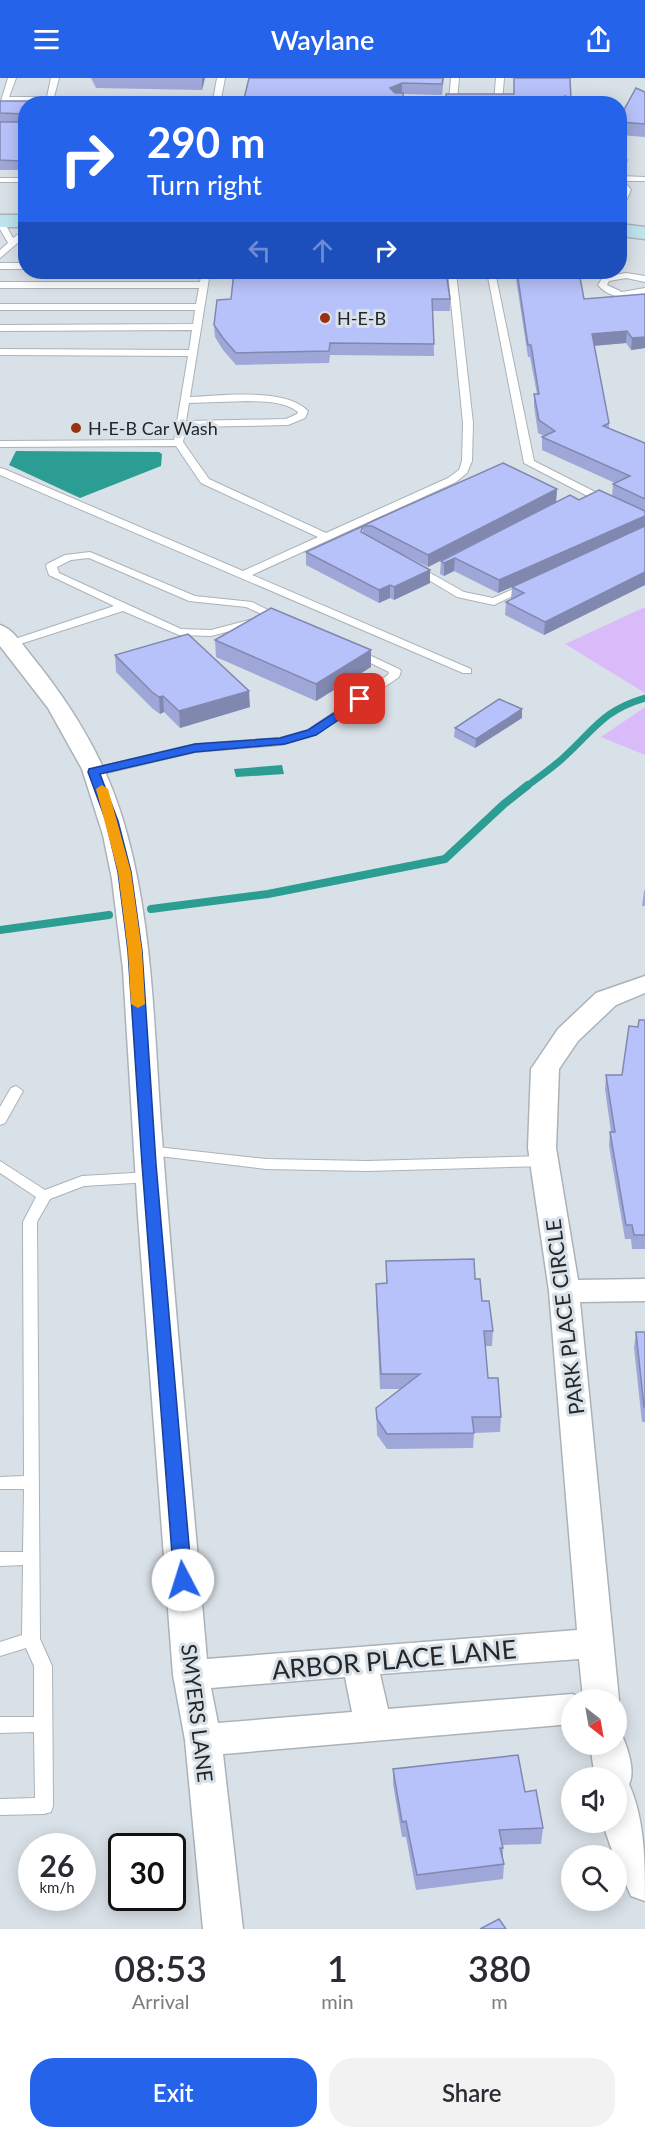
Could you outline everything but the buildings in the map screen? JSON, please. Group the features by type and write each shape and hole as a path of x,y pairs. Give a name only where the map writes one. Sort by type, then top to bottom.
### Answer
{"main road":[{"path":"0,209 18,208"},
{"path":"627,219 645,220"},
{"path":"0,222 18,221"},
{"path":"627,231 645,233"}],"street":[{"name":"SMYERS LANE","path":"5,638 66,720 94,772 112,821 125,872 135,951 149,1164 191,1675 203,1740 223,1929"},
{"name":"PARK PLACE CIRCLE","path":"600,1689 564,1291 542,1148 545,1070 568,1035 606,999 645,984"},
{"path":"564,1291 645,1290"},
{"name":"ARBOR PLACE LANE","path":"191,1675 597,1643"},
{"path":"360,1662 373,1726"},
{"path":"203,1740 561,1710"},
{"path":"623,1833 645,1884"}],"lane":[{"path":"12,78 4,99 18,99"},
{"path":"51,96 55,78"},
{"path":"217,96 221,78"},
{"path":"453,96 455,78"},
{"path":"499,96 500,78"},
{"path":"627,179 645,179"},
{"path":"0,180 18,180"},
{"path":"0,222 12,243"},
{"path":"0,255 18,238"},
{"path":"12,243 18,243"},
{"path":"0,266 18,266"},
{"path":"627,275 645,279"},
{"path":"205,279 178,443 205,481 328,538"},
{"path":"243,575 452,480 463,471 467,461 468,423 453,279"},
{"path":"492,279 529,463 616,506"},
{"path":"606,279 602,285 609,291 630,294 645,291"},
{"path":"0,285 204,285"},
{"path":"0,307 200,307"},
{"path":"0,327 197,327"},
{"path":"0,352 193,353"},
{"path":"182,424 288,422 302,416 303,411 294,402 277,399 186,400"},
{"path":"0,444 178,443"},
{"path":"0,471 467,671"},
{"path":"576,498 587,492"},
{"path":"274,616 211,633 179,632 54,575 51,566 69,556 90,555 193,598 216,603 248,604 289,622"},
{"path":"408,564 433,571 461,595 494,602 537,582"},
{"path":"5,638 123,607"},
{"path":"94,772 195,748 281,741 312,732 393,677 395,671 340,645"},
{"path":"0,1120 16,1091"},
{"path":"0,1807 44,1806 43,1666 31,1639 30,1222 44,1196 82,1181 149,1164 367,1166 544,1161"},
{"path":"0,1166 44,1196"},
{"path":"0,1483 32,1482"},
{"path":"0,1558 31,1558"},
{"path":"0,1649 31,1639"},
{"path":"0,1725 44,1724"}],"shaded area":[{"path":"16,451 159,452 162,454 161,466 80,498 9,465"},
{"path":"643,608 645,608 645,693 565,644"},
{"path":"645,707 645,755 601,737"},
{"path":"282,765 284,774 236,777 234,769"}],"waterway":[{"path":"527,786 559,762 609,715 619,708 645,698"},
{"path":"151,909 268,894 445,859 528,785"},
{"path":"0,930 109,915"}],"slow traffic":[{"path":"102,789 125,872 135,951 138,1004"}],"place":[{"name":"H-E-B","path":"325,318"},
{"name":"H-E-B Car Wash","path":"76,428"}],"route":[{"path":"183,1580 149,1164 135,951 125,872 112,821 94,772 195,748 281,741 312,732 360,699"}]}
